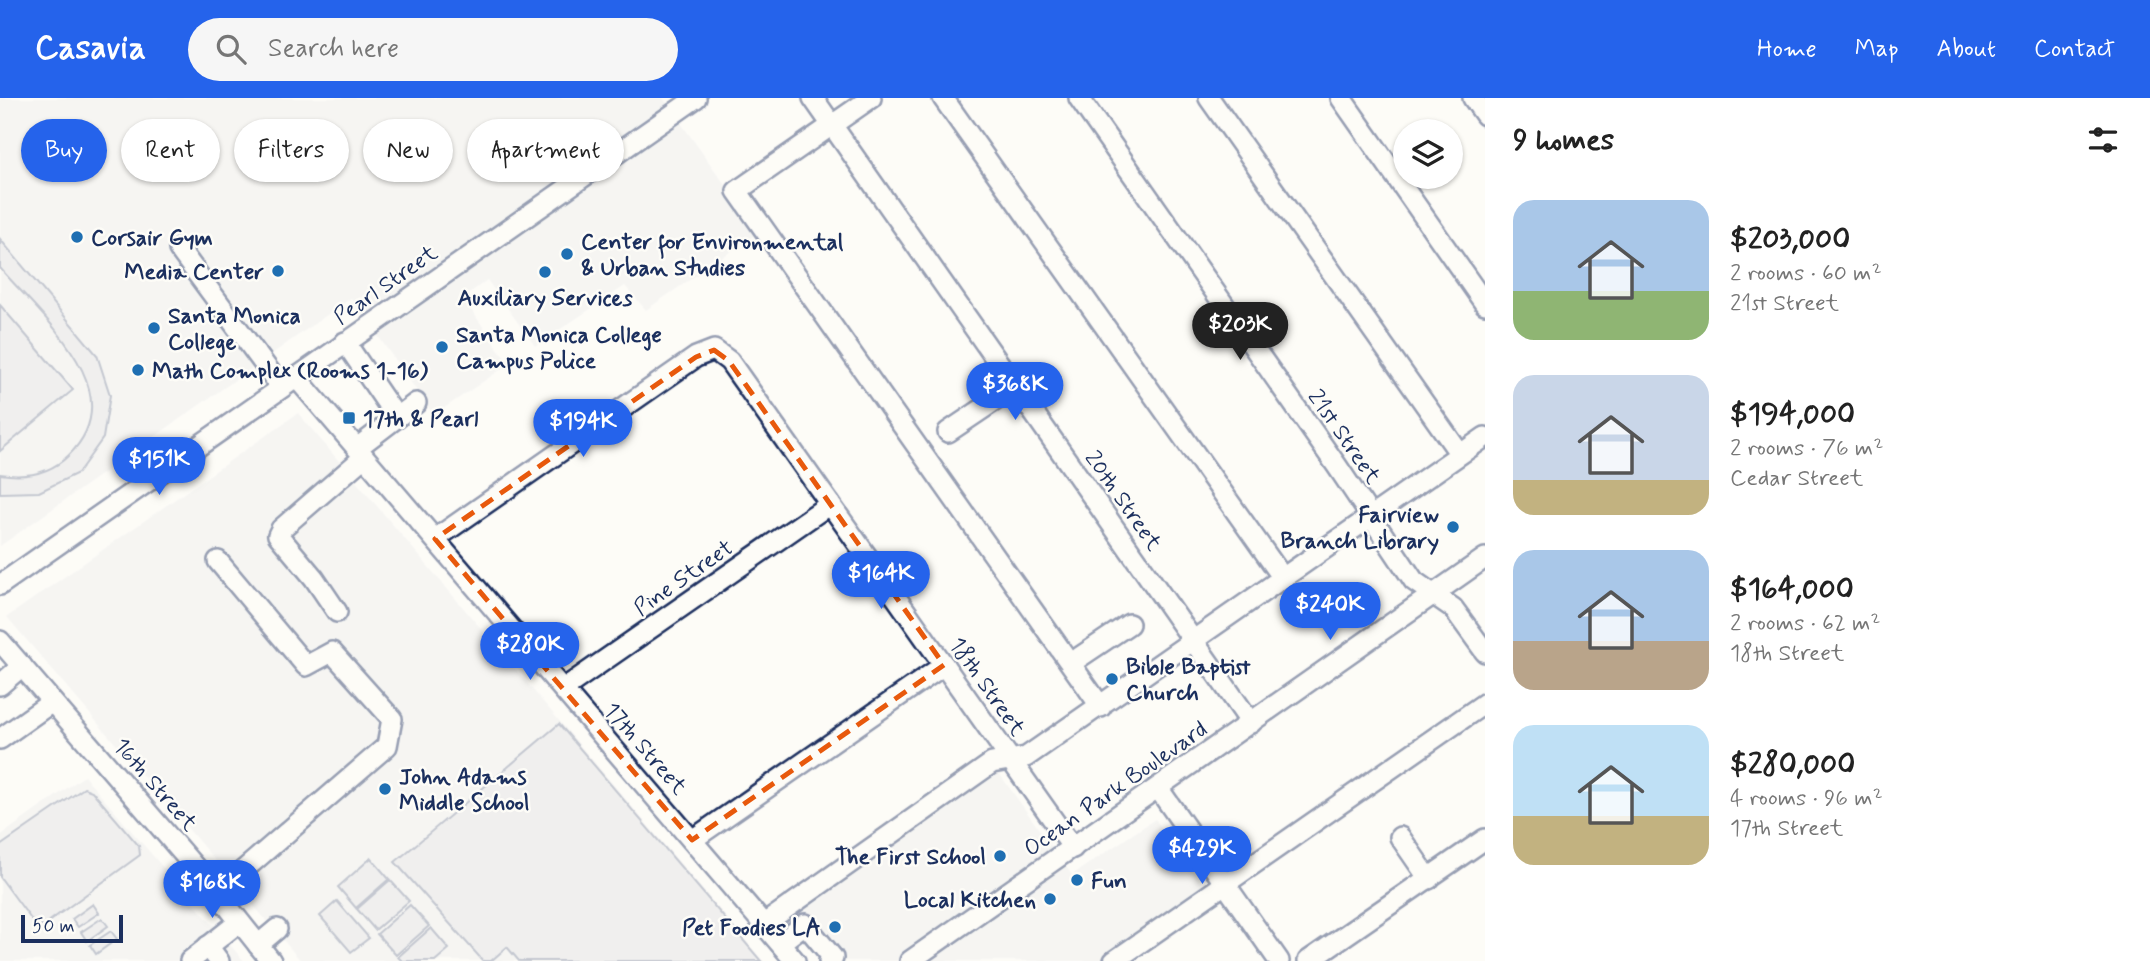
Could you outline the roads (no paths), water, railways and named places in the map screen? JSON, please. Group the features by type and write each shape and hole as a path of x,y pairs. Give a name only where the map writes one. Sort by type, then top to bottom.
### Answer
{"street":[{"name":"Pearl Street","path":"0,585 696,98"},
{"name":"20th Street","path":"813,98 1251,723"},
{"path":"871,98 737,191 1101,707"},
{"path":"943,98 1283,578"},
{"name":"21st Street","path":"1079,98 1414,581 1453,608 1483,646"},
{"path":"1209,98 1460,454"},
{"path":"1341,98 1485,304"},
{"path":"1473,98 1485,115"},
{"name":"17th Street","path":"179,249 288,382 361,452 794,961"},
{"path":"345,342 397,418"},
{"name":"18th Street","path":"435,539 696,357 714,350 729,361 1073,848"},
{"path":"948,432 1015,387"},
{"path":"337,612 314,578 278,535 281,528 416,403"},
{"path":"764,924 992,763 1026,757 1101,707 1485,437"},
{"name":"Pine Street","path":"563,689 830,504"},
{"name":"Ocean Park Boulevard","path":"910,961 1485,558"},
{"path":"217,893 387,746 391,719 332,652 306,666 218,561"},
{"path":"1071,663 1129,624"},
{"name":"16th Street","path":"0,641 217,893 271,961"},
{"path":"692,840 944,665"},
{"path":"0,685 22,666"},
{"path":"0,739 52,702"},
{"path":"1114,961 1485,703"},
{"path":"1158,788 1279,961"},
{"path":"1400,836 1429,879"},
{"path":"1308,961 1485,839"},
{"path":"190,961 213,953 239,922"},
{"path":"780,943 805,924 834,958 829,961"},
{"path":"258,945 277,929"}],"place":[{"name":"Corsair Gym","path":"77,237"},
{"name":"Center for Environmental & Urban Studies","path":"567,254"},
{"name":"Media Center","path":"278,271"},
{"name":"Auxiliary Services","path":"545,272"},
{"name":"Santa Monica College","path":"154,328"},
{"name":"Santa Monica College Campus Police","path":"442,347"},
{"name":"Math Complex (Rooms 1-16)","path":"138,370"},
{"name":"17th & Pearl","path":"349,418"},
{"name":"Fairview Branch Library","path":"1453,527"},
{"name":"Bible Baptist Church","path":"1112,679"},
{"name":"John Adams Middle School","path":"385,789"},
{"name":"The First School","path":"1000,856"},
{"name":"Fun","path":"1077,880"},
{"name":"Local Kitchen","path":"1050,899"},
{"name":"Pet Foodies LA","path":"835,927"}]}
